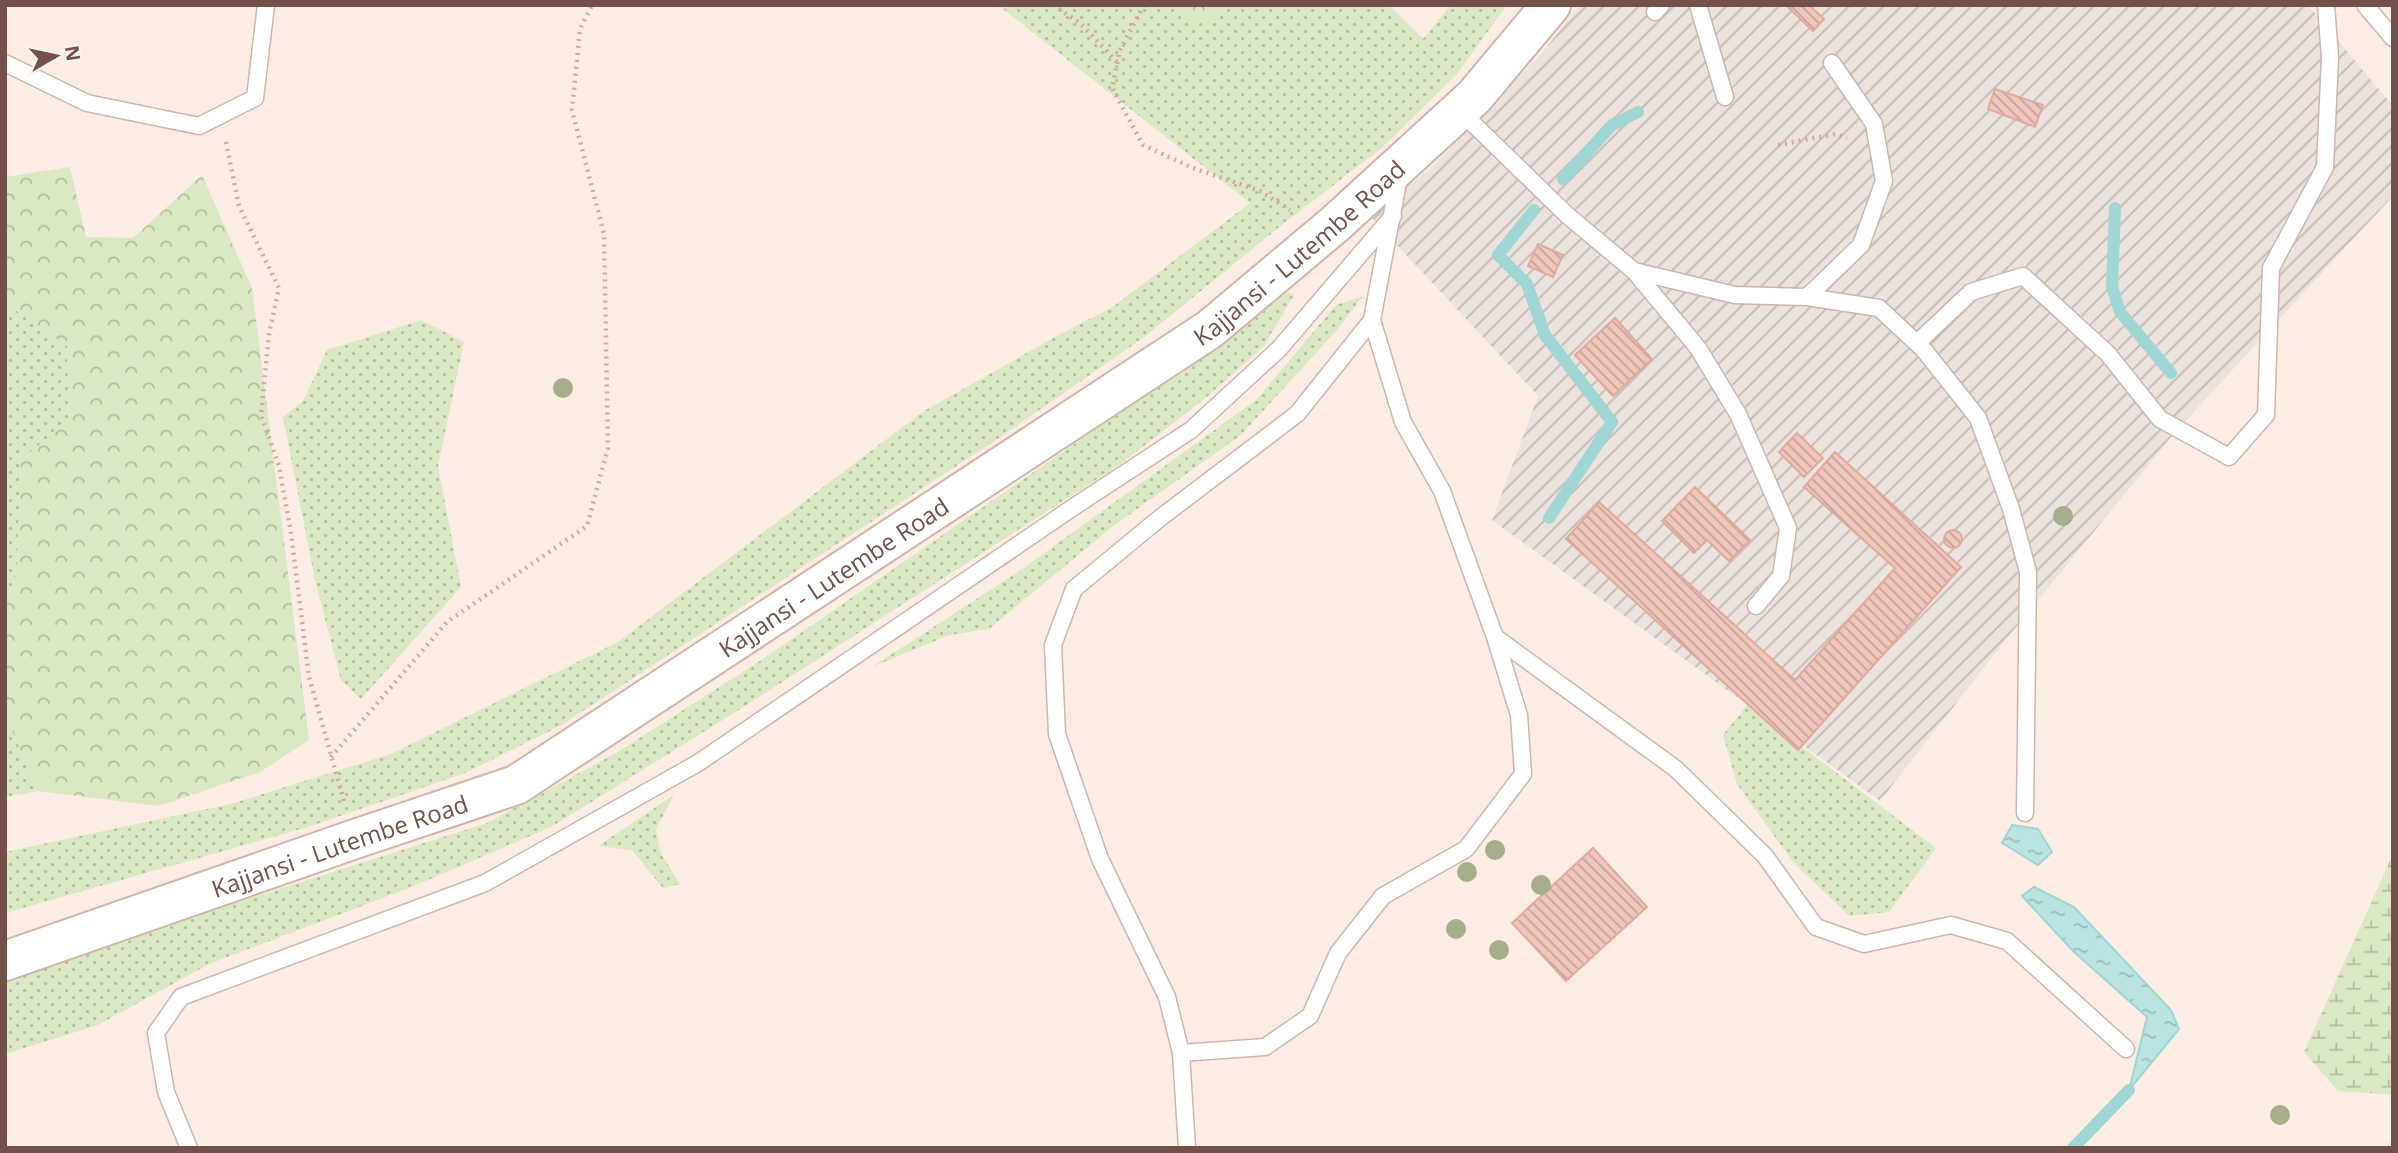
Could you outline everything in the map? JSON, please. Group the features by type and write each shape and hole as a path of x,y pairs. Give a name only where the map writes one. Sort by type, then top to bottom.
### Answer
{"street":[{"name":"Kajjansi - Lutembe Road","path":"5,961 516,786 1210,329 1335,224 1474,97 1551,5"}],"lane":[{"path":"5,63 87,103 198,126 255,98 266,5"},
{"path":"1698,5 1725,97"},
{"path":"1917,343 1971,292 2023,276 2108,354 2160,419 2229,457 2266,415 2270,268 2325,167 2330,57 2326,5"},
{"path":"2365,5 2393,38"},
{"path":"1807,297 1861,245 1884,181 1874,124 1832,63"},
{"path":"1459,110 1567,215 1634,271 1698,348 1738,414 1788,528 1781,576 1756,606"},
{"path":"1187,1148 1181,1053 1167,997 1100,859 1057,734 1053,645 1074,589 1160,518 1297,414 1372,320 1401,163"},
{"path":"189,1148 166,1092 156,1033 181,997 485,883 698,763 1191,430 1279,349 1393,216"},
{"path":"1634,271 1735,295 1807,297 1879,309 1917,343 1978,418 2011,509 2028,572 2025,813"},
{"path":"1181,1053 1265,1047 1310,1016 1338,953 1383,896 1466,849 1522,774 1519,715 1495,636 1442,491 1403,422 1372,320"},
{"path":"1495,636 1676,769 1765,856 1816,928 1864,944 1951,925 2007,941 2126,1049"}],"path":[{"path":"331,757 447,622 587,526 608,448 604,234 572,110 580,29 592,5"},
{"path":"1053,5 1080,23 1118,63"},
{"path":"1144,5 1120,50 1112,88 1143,145 1193,167 1260,191 1296,214 1311,242"},
{"path":"221,115 239,206 279,288 269,334 261,415 279,466 291,533 309,677 355,839"},
{"path":"1778,145 1835,134 1878,147"}],"shaded area":[{"path":"1580,5 2308,5 2393,106 2393,196 2177,430 2007,638 1880,801 1492,520 1538,396 1369,215 1431,168 1542,53"}],"green space":[{"path":"998,5 1389,5 1423,39 1451,5 1507,5 1457,74 1383,147 1143,338 999,438 560,726 465,773 311,826 5,913 5,852 231,804 391,754 618,642 924,411 1114,306 1250,203"},
{"path":"1177,5 1227,5 1208,25 1181,15"},
{"path":"70,167 86,237 133,238 202,175 252,288 309,740 260,772 159,806 38,791 5,714 5,613 17,564 21,460 69,420 67,346 5,303 5,177"},
{"path":"1282,289 1294,295 1263,347 1208,396 1122,463 742,708 551,827 414,886 209,964 98,1025 5,1054 5,976 487,823 616,753 763,659 1190,364"},
{"path":"1362,297 1337,330 1241,435 1112,527 989,629 949,635 872,667 1018,572 1256,400 1336,305"},
{"path":"5,303 67,346 69,421 21,460 17,564 5,613"},
{"path":"421,320 464,342 438,466 461,587 361,699 341,680 315,580 283,417 303,401 327,350"},
{"path":"1747,705 1936,848 1889,912 1849,916 1793,862 1737,784 1723,735"},
{"path":"5,714 38,791 5,797"},
{"path":"674,795 656,829 660,852 680,884 663,888 632,850 598,846"},
{"path":"2393,854 2393,1095 2338,1091 2304,1052"}],"water":[{"path":"2012,825 2038,829 2052,852 2038,865 2002,843"},
{"path":"2034,887 2074,907 2171,1010 2179,1029 2129,1090 2147,1017 2073,951 2022,896"}],"building":[{"path":"1809,5 1824,19 1813,31 1788,7"},
{"path":"1995,89 2043,105 2035,127 1988,109"},
{"path":"1538,244 1563,255 1553,277 1528,266"},
{"path":"1615,318 1652,359 1613,396 1575,355"},
{"path":"1797,433 1823,458 1804,477 1779,452"},
{"path":"1835,452 1961,567 1798,750 1566,539 1599,502 1795,680 1895,568 1804,487"},
{"path":"1695,487 1750,540 1729,561 1707,540 1694,553 1662,521"},
{"path":"1953,530 1959,533 1962,539 1959,545 1953,548 1947,545 1944,539 1947,533"},
{"path":"1593,848 1647,907 1566,981 1512,923"}],"waterway":[{"path":"1563,179 1612,125 1638,112"},
{"path":"2115,208 2112,287 2120,312 2171,373"},
{"path":"1534,210 1498,255 1527,284 1545,335 1612,422 1549,518"},
{"path":"2073,1148 2129,1090"}]}
